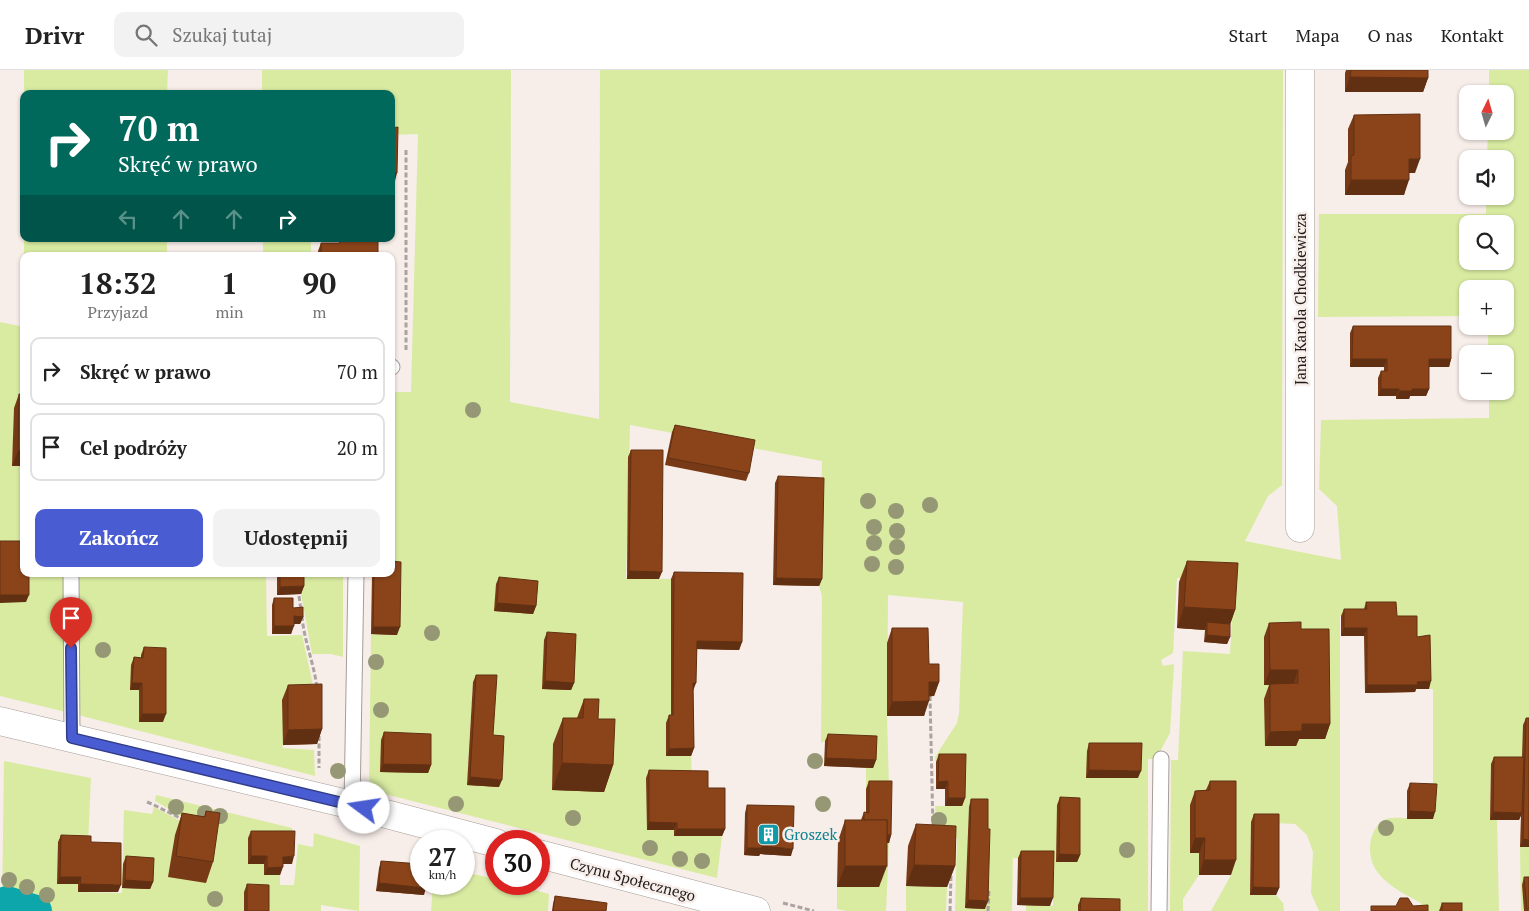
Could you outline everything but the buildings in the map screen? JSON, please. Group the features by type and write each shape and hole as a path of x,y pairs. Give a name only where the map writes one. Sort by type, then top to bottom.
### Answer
{"street":[{"name":"Jana Karola Chodkiewicza","path":"1300,70 1300,528"},
{"path":"0,720 352,805 485,840"},
{"name":"Czynu Społecznego","path":"550,857 756,911"}],"lane":[{"path":"71,577 72,738"},
{"path":"352,805 356,577"},
{"path":"1159,911 1161,759"}],"path":[{"path":"395,363 406,349 406,148"},
{"path":"299,596 303,627 315,671 317,690"},
{"path":"930,696 934,832"},
{"path":"318,727 319,770"},
{"path":"147,802 186,821"},
{"path":"950,911 951,872"},
{"path":"988,911 989,886"}],"green space":[{"path":"24,70 168,70 167,90 24,90"},
{"path":"262,70 511,70 510,402 599,419 600,70 1283,70 1282,485 1268,496 1245,541 1341,560 1337,506 1319,489 1321,420 1489,418 1489,400 1514,400 1514,345 1488,345 1488,335 1514,335 1514,280 1459,280 1459,316 1318,317 1319,214 1486,214 1486,205 1514,205 1514,150 1487,150 1488,140 1514,140 1514,85 1489,85 1489,70 1529,70 1529,725 1521,765 1491,764 1490,819 1497,820 1499,911 1422,911 1421,903 1391,885 1377,871 1372,862 1370,851 1371,839 1381,822 1391,818 1433,819 1433,689 1429,689 1428,643 1364,617 1340,616 1340,911 1319,911 1311,893 1313,852 1307,835 1295,824 1251,822 1250,895 1276,895 1283,903 1284,911 1211,911 1231,875 1190,805 1190,852 1199,853 1199,875 1183,899 1183,911 1170,911 1171,760 1178,760 1183,651 1230,654 1234,582 1177,578 1173,653 1161,660 1163,666 1174,664 1170,733 1156,759 1148,759 1148,911 1026,911 1026,905 1053,906 1053,859 1013,858 1013,849 1012,911 955,911 957,838 937,837 935,806 962,806 962,762 936,762 935,757 957,723 959,713 963,602 888,595 887,716 889,788 866,789 866,767 825,741 821,743 822,596 819,586 822,461 630,425 626,578 671,579 671,722 666,723 666,756 691,756 692,778 674,830 722,836 717,878 550,836 550,830 527,830 369,790 371,634 397,635 392,577 395,577 395,392 411,392 418,134 395,135 395,90 262,90","holes":["473,682 490,742 467,785"]},
{"path":"24,242 167,242 167,252 24,252"},
{"path":"263,242 311,242 311,252 263,252"},
{"path":"0,322 20,326 20,577 266,577 267,636 302,635 316,699 282,748 314,750 315,776 0,696"},
{"path":"301,577 343,577 343,657 331,654 312,654 301,594"},
{"path":"4,761 91,778 88,843 78,884 78,892 122,893 124,810 152,814 154,807 192,827 198,826 155,801 156,795 292,828 292,839 264,864 280,875 280,885 294,885 298,844 313,847 314,833 360,846 359,911 321,905 321,911 2,911"},
{"path":"889,843 886,911 846,911 837,909 837,887 879,887 879,844"},
{"path":"1520,847 1529,847 1529,911 1521,911"},
{"path":"475,874 485,877 485,895 549,895 548,911 431,911 432,895 475,895"},
{"path":"906,886 947,887 946,911 906,911"}],"waterway":[{"path":"7,902 36,911"}],"place":[{"name":"Groszek","path":"768,834"}],"route":[{"path":"71,648 72,738 364,808"}]}
